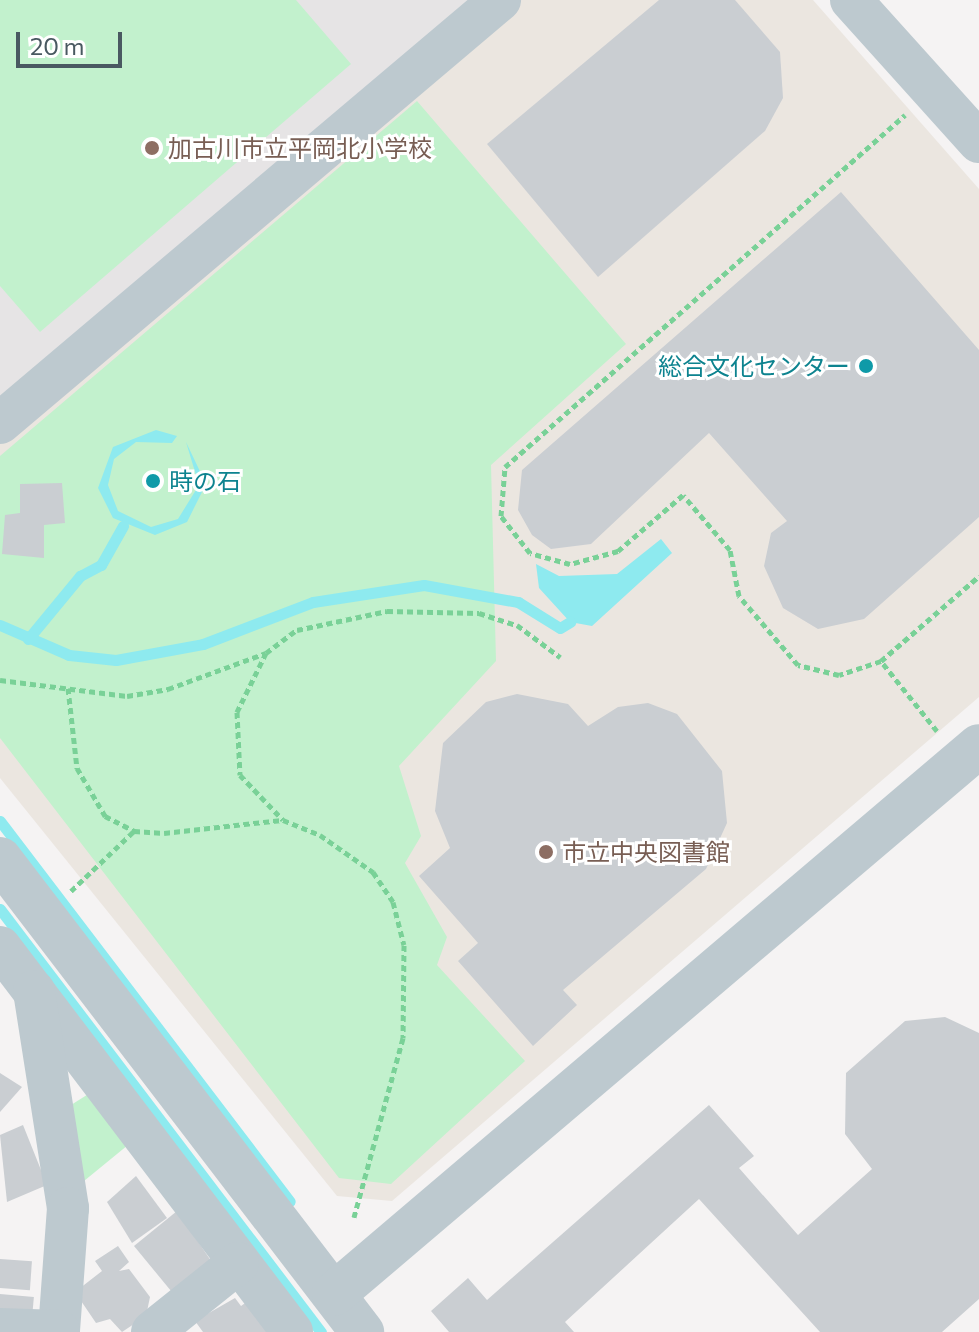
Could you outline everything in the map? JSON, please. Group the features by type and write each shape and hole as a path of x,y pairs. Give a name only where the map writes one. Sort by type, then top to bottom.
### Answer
{"street":[{"path":"0,423 500,0"},
{"path":"851,0 979,142"},
{"path":"334,1294 979,746"},
{"path":"0,859 23,964 68,1208 59,1331 0,1329"},
{"path":"23,964 334,1294 362,1332"},
{"path":"23,964 238,1263 292,1332"},
{"path":"152,1332 238,1263"}],"path":[{"path":"933,91 505,467 501,516 530,553 570,564 618,551 683,495 730,550 739,596 798,665 839,675 881,661 979,576"},
{"path":"0,680 127,696 168,689 266,653 297,630 437,609 517,625 560,657"},
{"path":"266,653 237,712 240,775 283,820 320,835 373,872 393,902 404,945 403,1038 354,1217"},
{"path":"881,661 938,732"},
{"path":"68,688 77,768 105,816 134,831 283,820"},
{"path":"71,891 134,831"}],"shaded area":[{"name":"加古川市立平岡北小学校","path":"0,0 483,0 0,403"},
{"path":"483,0 813,0 979,189 979,697 392,1201 337,1196 0,778 0,403"}],"green space":[{"name":"加古川市立平岡北小学校","path":"0,0 296,0 351,64 40,332 0,286"},
{"path":"417,101 626,344 491,465 496,661 399,766 421,836 405,863 447,937 437,965 525,1061 391,1184 339,1178 0,738 0,456"},
{"path":"90,1093 128,1145 84,1181 71,1105"}],"water":[{"path":"156,430 177,436 172,443 136,442 114,459 108,485 118,511 151,527 178,519 199,485 186,442 206,484 187,522 155,535 113,518 98,488 113,447"},
{"path":"661,539 672,553 592,626 570,622 539,588 536,564 559,576 617,574"}],"building":[{"path":"659,0 735,0 780,52 783,98 765,131 598,277 487,144"},
{"path":"841,192 979,350 979,517 864,619 818,629 783,608 764,566 771,533 787,521 709,433 591,544 551,549 532,535 518,510 522,470"},
{"path":"62,483 65,523 44,525 44,558 2,554 5,515 20,513 20,484"},
{"path":"517,694 568,704 588,726 618,707 648,703 677,714 722,771 727,823 706,869 563,990 577,1005 533,1046 458,961 478,943 419,876 450,848 435,811 443,743 486,702"},
{"path":"945,1017 979,1033 979,1299 942,1332 820,1332 699,1199 565,1322 574,1332 449,1332 431,1311 468,1278 487,1300 709,1105 754,1156 739,1168 798,1235 872,1169 845,1134 846,1073 905,1021"},
{"path":"0,1073 22,1087 0,1112"},
{"path":"23,1125 47,1185 7,1202 0,1135"},
{"path":"136,1176 167,1218 132,1243 107,1202"},
{"path":"177,1211 218,1271 176,1297 134,1246"},
{"path":"118,1246 129,1262 119,1271 129,1269 150,1297 146,1316 122,1332 110,1319 96,1323 75,1292 102,1271 95,1261"},
{"path":"0,1259 32,1261 30,1290 0,1288"},
{"path":"0,1294 34,1297 32,1323 0,1320"},
{"path":"235,1298 241,1306 248,1301 271,1332 203,1332 195,1321"}],"waterway":[{"path":"28,639 80,576 101,565 123,526"},
{"path":"0,625 69,655 116,660 203,644 313,602 424,585 518,602 560,628 570,622"},
{"path":"0,821 290,1201"},
{"path":"0,909 321,1332"}],"place":[{"name":"加古川市立平岡北小学校","path":"152,148"},
{"name":"総合文化センター","path":"866,366"},
{"name":"時の石","path":"153,481"},
{"name":"市立中央図書館","path":"546,852"}]}
